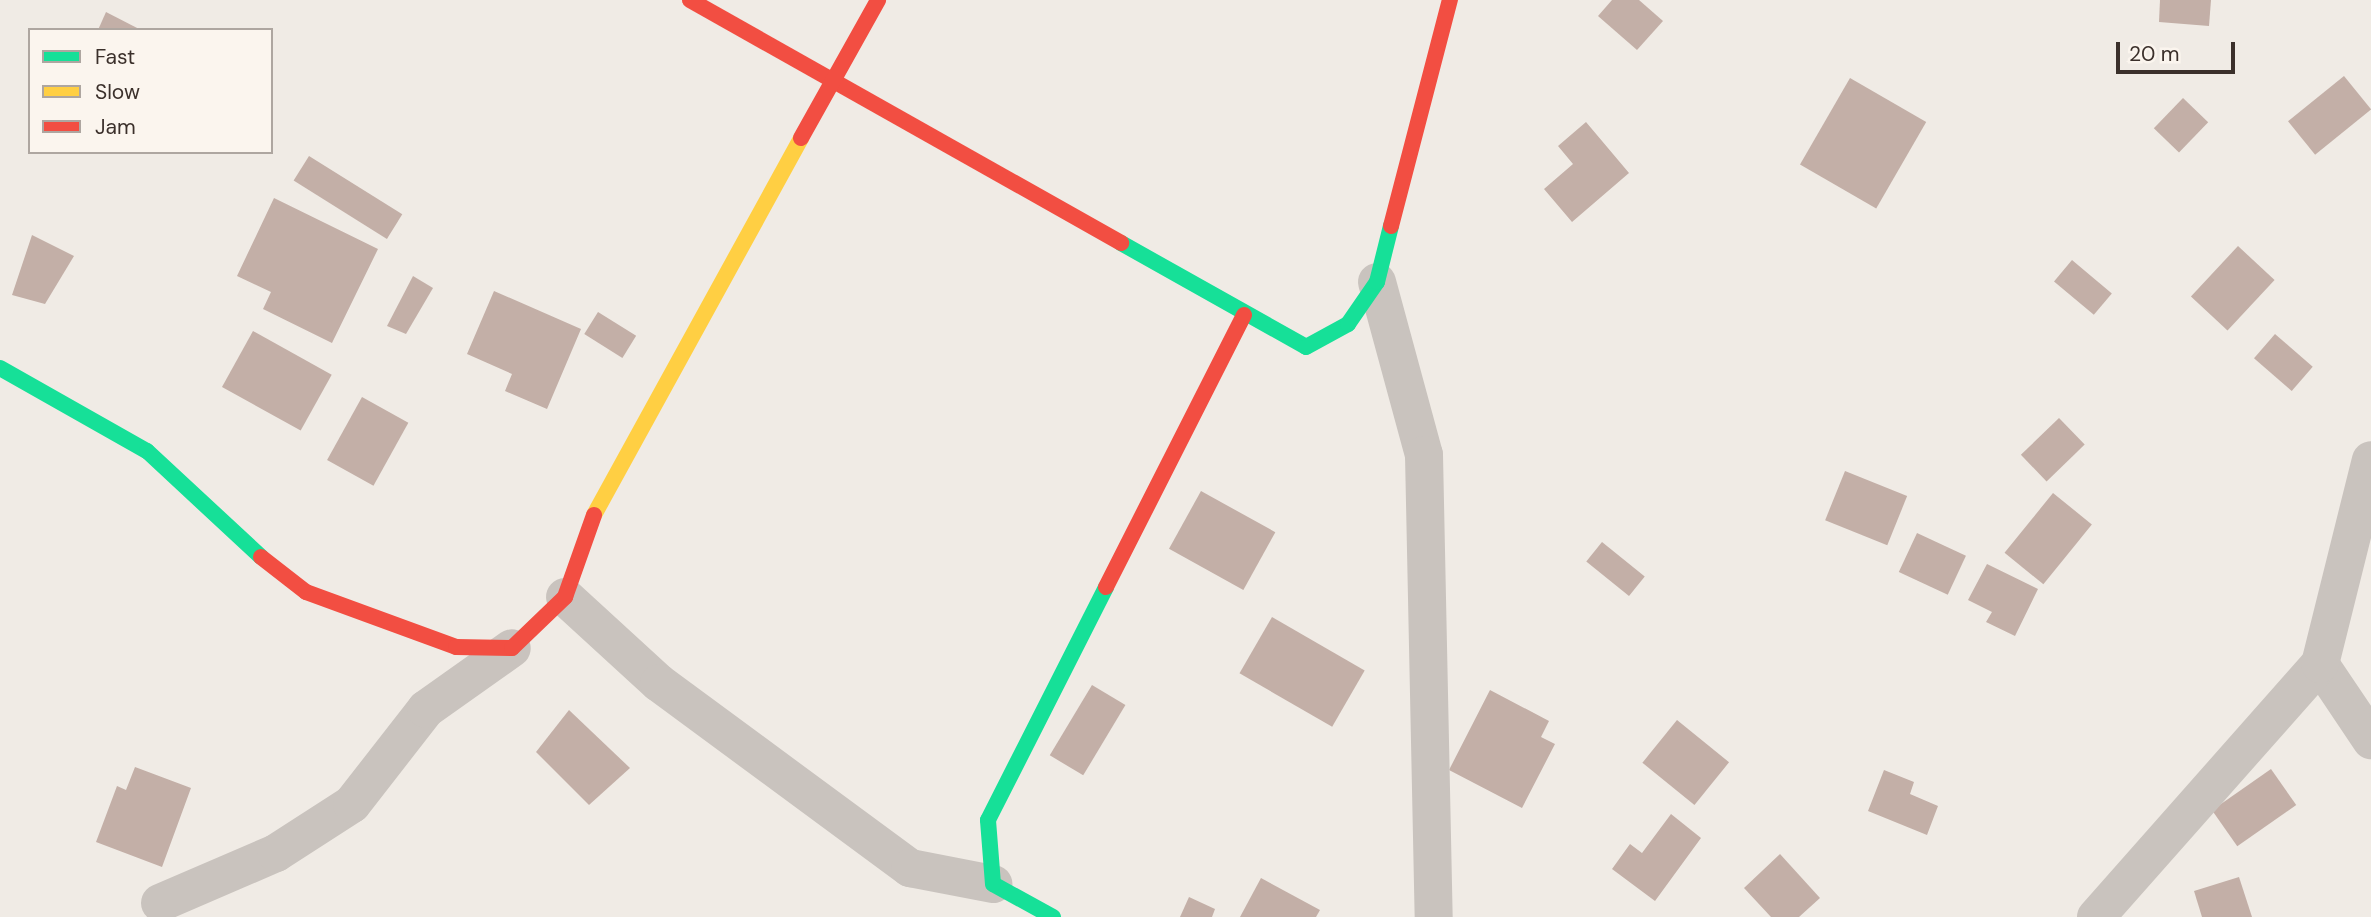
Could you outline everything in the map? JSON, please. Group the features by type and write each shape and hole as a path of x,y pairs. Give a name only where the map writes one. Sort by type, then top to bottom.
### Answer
{"street":[{"path":"690,0 1036,190 1244,315 1306,347 1348,324 1377,282 1450,0"},
{"path":"160,903 275,853 352,804 426,709 512,648 565,597 601,494 835,82 878,0"},
{"path":"1377,282 1424,455 1434,917"},
{"path":"993,884 988,820 1244,315"},
{"path":"0,368 147,451 221,526 306,592 456,647 512,648"},
{"path":"2096,917 2320,664 2371,460"},
{"path":"565,597 659,683 910,868 993,884 1053,917"},
{"path":"2320,664 2371,740"}],"building":[{"path":"1612,0 1639,0 1663,21 1637,50 1598,16"},
{"path":"2160,0 2211,0 2209,26 2159,22"},
{"path":"106,12 137,28 99,28"},
{"path":"2344,76 2371,109 2315,155 2288,121"},
{"path":"1850,78 1926,122 1876,209 1800,165"},
{"path":"2183,98 2208,122 2179,153 2154,128"},
{"path":"1586,122 1629,173 1572,222 1544,189 1573,164 1558,146"},
{"path":"309,156 402,214 387,239 294,181"},
{"path":"274,198 378,249 332,343 263,309 271,292 237,276"},
{"path":"32,235 74,256 45,304 12,295"},
{"path":"2238,246 2275,280 2228,331 2191,296"},
{"path":"2072,260 2112,293 2094,315 2054,281"},
{"path":"413,276 433,288 406,334 387,326"},
{"path":"494,291 581,329 547,409 505,391 512,374 467,354"},
{"path":"598,312 636,336 622,358 584,334"},
{"path":"253,331 332,375 301,431 222,387"},
{"path":"2275,334 2313,367 2292,391 2254,358"},
{"path":"362,397 408,423 373,486 327,460"},
{"path":"2059,418 2085,445 2047,481 2021,455"},
{"path":"1845,471 1907,496 1887,545 1825,520"},
{"path":"1201,491 1275,532 1243,590 1169,549"},
{"path":"2053,493 2092,524 2043,584 2005,553"},
{"path":"1917,533 1966,556 1948,595 1899,572"},
{"path":"1602,542 1645,577 1629,596 1586,561"},
{"path":"1987,564 2038,589 2015,636 1986,622 1992,612 1968,600"},
{"path":"1272,617 1365,670 1332,727 1240,673"},
{"path":"1092,685 1125,705 1083,775 1050,755"},
{"path":"1490,690 1549,721 1541,737 1555,744 1522,808 1449,770"},
{"path":"569,710 630,768 589,805 536,752"},
{"path":"1677,720 1729,762 1694,805 1642,763"},
{"path":"135,767 191,788 162,867 96,842 117,786 126,790"},
{"path":"2271,769 2296,805 2237,846 2212,810"},
{"path":"1884,770 1914,782 1910,794 1938,806 1927,835 1868,811"},
{"path":"1671,814 1701,838 1655,901 1612,869 1630,844 1642,853"},
{"path":"1780,854 1820,898 1799,917 1771,917 1744,888"},
{"path":"2239,877 2252,917 2202,917 2194,891"},
{"path":"1261,878 1320,910 1316,917 1240,917"},
{"path":"1189,897 1215,909 1212,917 1180,917"}],"traffic: fast":[{"path":"1121,243 1306,347 1348,324 1377,282 1391,226"},
{"path":"0,368 147,451 261,557"},
{"path":"1053,917 993,884 988,820 1106,587"}],"traffic: slow":[{"path":"594,515 801,138"}],"traffic: jam":[{"path":"690,0 1121,243"},
{"path":"801,138 878,0"},
{"path":"1391,226 1450,0"},
{"path":"1106,587 1244,315"},
{"path":"261,557 306,592 456,647 512,648 565,597 594,515"}]}
